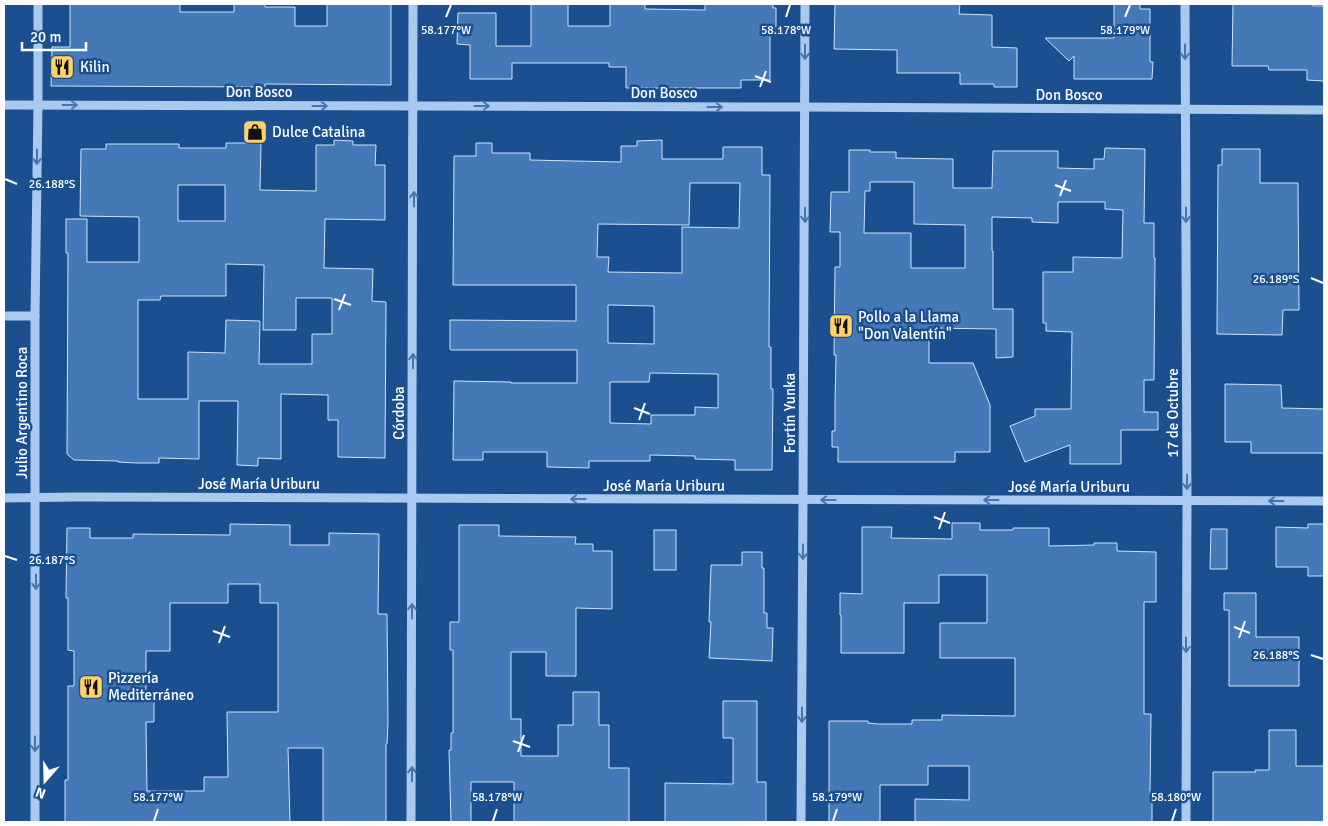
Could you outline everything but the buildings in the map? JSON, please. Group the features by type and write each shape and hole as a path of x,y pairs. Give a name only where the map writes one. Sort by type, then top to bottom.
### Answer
{"street":[{"name":"Julio Argentino Roca","path":"35,822 35,316 38,4"},
{"name":"Córdoba","path":"411,822 413,4"},
{"name":"Fortín Yunka","path":"801,822 805,4"},
{"name":"17 de Octubre","path":"1186,4 1186,822"},
{"name":"Don Bosco","path":"4,105 1324,110"},
{"path":"4,316 35,316"},
{"name":"José María Uriburu","path":"4,498 1324,501"}],"place":[{"name":"Kilin","path":"62,67"},
{"name":"Dulce Catalina","path":"255,132"},
{"name":"Pollo a la Llama \"Don Valentín\"","path":"841,326"},
{"name":"Pizzería Mediterráneo","path":"91,687"}]}
